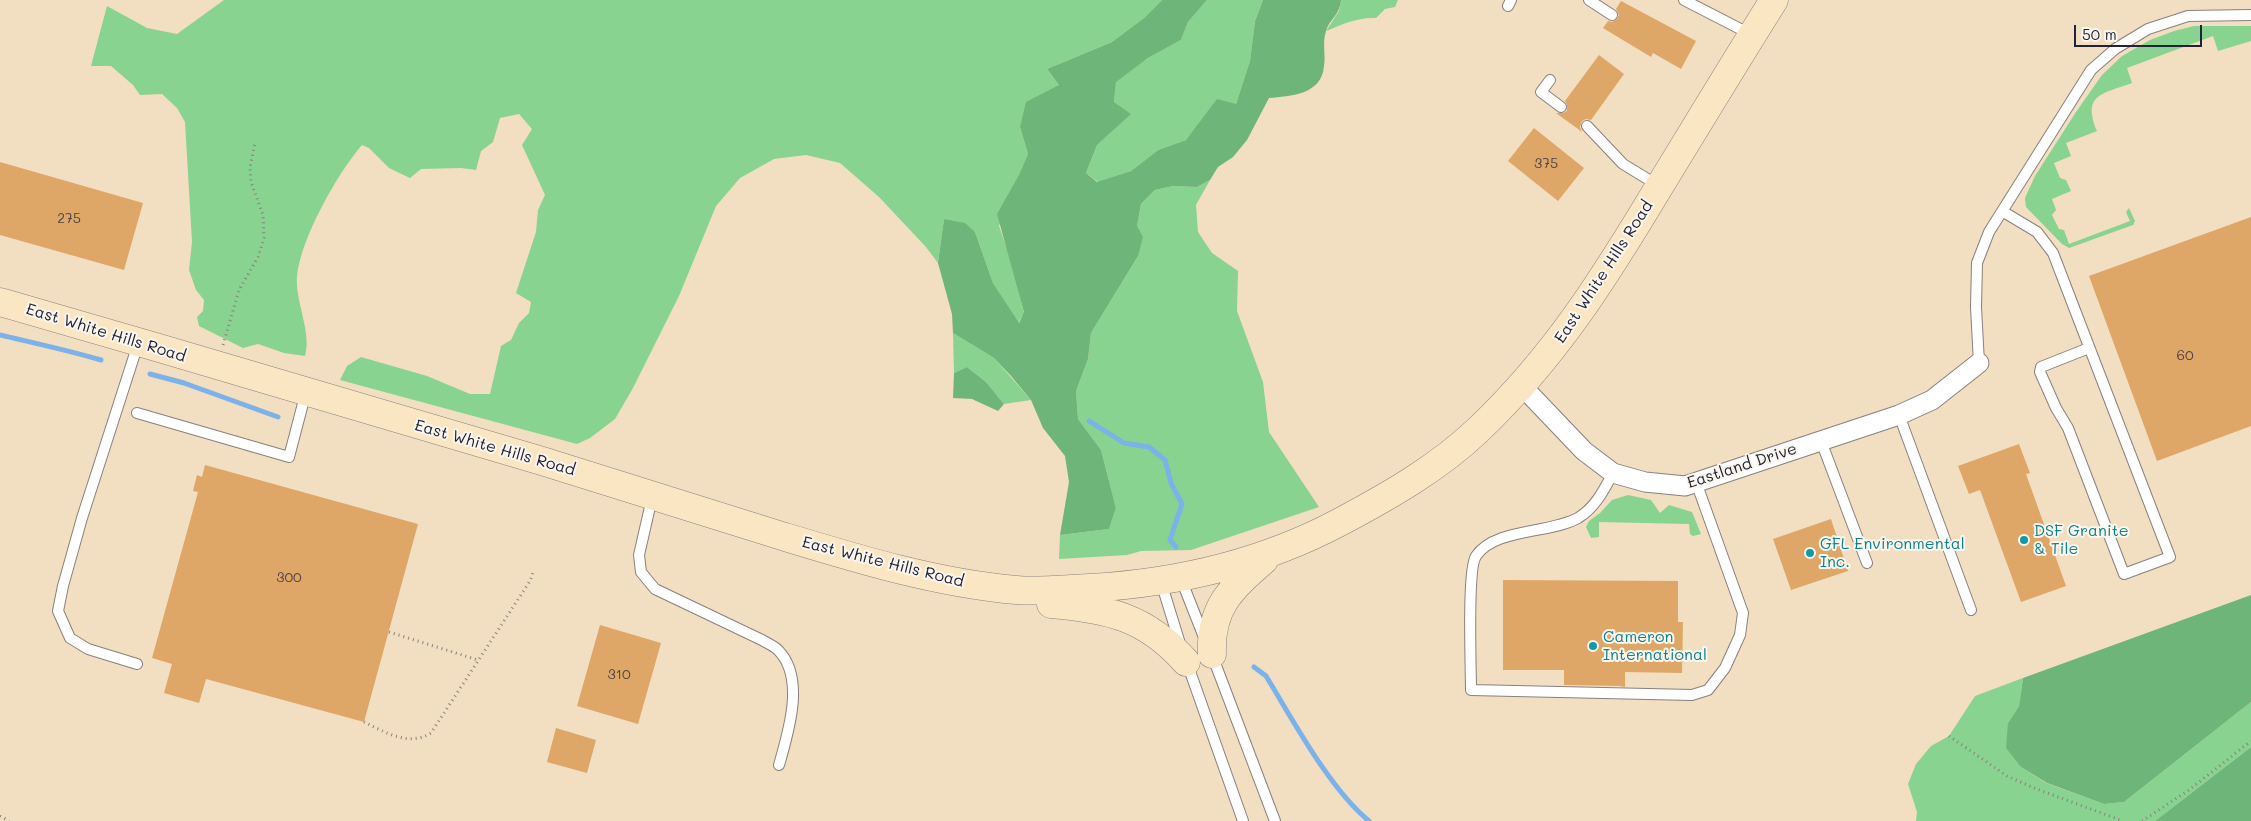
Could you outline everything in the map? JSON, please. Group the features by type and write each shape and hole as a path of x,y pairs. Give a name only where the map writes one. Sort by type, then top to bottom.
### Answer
{"main road":[{"name":"East White Hills Road","path":"0,302 534,459 837,553 904,571 970,584 1021,591 1105,587 1171,580 1235,565 1271,554 1365,509 1394,493 1427,471 1477,431 1543,362 1588,302 1774,0"},
{"path":"1212,654 1211,637 1214,621 1226,596 1271,554"},
{"path":"1021,591 1040,604 1088,607 1121,615 1152,631 1170,645 1186,662"}],"street":[{"name":"Eastland Drive","path":"1521,385 1584,451 1613,473 1645,482 1685,486 1899,415 1932,400 1979,363"}],"lane":[{"path":"1589,0 1612,15"},
{"path":"1684,0 1752,35"},
{"path":"1979,363 1976,307 1977,263 1989,232 2091,70 2114,49 2148,29 2188,16 2251,15"},
{"path":"1550,80 1541,92 1560,107"},
{"path":"1587,126 1623,164 1660,186"},
{"path":"2002,211 2037,232 2053,253 2170,557 2124,574 2068,428 2056,408 2040,372 2041,366 2089,348"},
{"path":"137,664 88,649 70,638 58,611 82,518 138,344"},
{"path":"137,413 289,457 306,392"},
{"path":"1899,415 1971,610"},
{"path":"1821,441 1867,563"},
{"path":"1613,473 1604,491 1593,506 1579,517 1563,525 1506,537 1488,545 1475,557 1471,577 1471,690 1692,695 1708,690 1725,668 1740,635 1743,613 1696,482"},
{"path":"653,496 640,547 641,572 655,589 762,640 778,650 788,667 794,694 791,724 779,765"},
{"path":"1171,580 1212,654 1275,821"},
{"path":"1171,580 1186,662 1242,821"},
{"path":"1217,753 1237,821"}],"path":[{"path":"217,366 239,290 258,257 264,238 263,215 251,182 250,167 256,143"},
{"path":"364,722 398,737 415,740 425,737 437,725 530,581 533,572"},
{"path":"388,632 478,660"},
{"path":"1949,736 2007,776 2123,821"},
{"path":"2142,821 2202,780 2251,741"},
{"path":"0,816 9,821"}],"green space":[{"path":"224,0 1162,0 1144,18 1112,42 1047,69 1059,85 1020,127 1028,154 999,226 1013,266 1024,313 1018,323 993,283 975,232 944,219 938,263 926,247 879,197 840,163 806,155 774,159 740,178 716,206 679,296 633,388 615,419 590,438 577,444 340,380 347,366 361,357 427,376 470,394 490,394 501,346 511,340 519,323 529,313 531,302 516,293 536,232 538,210 545,195 522,145 532,129 519,114 500,118 493,142 481,151 476,170 461,168 421,169 410,178 389,168 369,148 362,145 342,172 322,207 305,244 300,261 297,286 305,327 307,347 305,356 284,353 258,344 243,348 199,326 197,317 203,311 204,300 196,290 189,270 192,242 185,122 177,108 162,94 140,95 133,85 111,66 91,66 107,6 147,28 177,34"},
{"path":"1162,0 1207,0 1188,22 1181,40 1148,58 1116,82 1114,102 1131,114 1097,145 1086,173 1097,182 1131,171 1158,150 1186,140 1217,99 1236,104 1250,61 1255,21 1263,0 1341,0 1340,6 1326,31 1324,66 1318,83 1304,92 1295,95 1269,98 1247,140 1233,157 1218,167 1210,180 1197,187 1173,186 1155,190 1141,204 1137,226 1143,237 1138,256 1091,333 1088,359 1076,391 1078,419 1101,450 1116,508 1109,529 1060,535 1069,482 1065,456 1043,428 1031,400 1011,376 994,358 953,333 952,314 938,263 944,219 965,223 975,232 993,283 1019,323 1024,312 997,214 1019,175 1028,154 1020,127 1026,102 1059,85 1047,69 1112,42 1144,18"},
{"path":"1207,0 1263,0 1255,21 1250,61 1236,104 1202,121 1186,140 1158,150 1131,171 1098,182 1086,173 1097,145 1130,114 1114,102 1116,81 1148,58 1181,40 1188,22"},
{"path":"1341,0 1398,0 1395,7 1385,9 1376,18 1357,20 1326,31 1339,11"},
{"path":"2194,26 2251,26 2251,41 2218,51 2213,36 2127,68 2132,83 2098,97 2092,109 2097,131 2066,143 2071,156 2054,163 2060,178 2066,180 2071,191 2052,199 2056,210 2052,215 2059,229 2064,230 2069,244 2130,221 2126,212 2129,208 2135,221 2133,225 2069,248 2062,244 2026,207 2025,198 2035,176 2102,75 2122,56 2150,40"},
{"path":"1210,180 1196,205 1198,232 1212,253 1238,271 1237,311 1263,382 1269,432 1319,507 1191,550 1141,551 1127,555 1059,559 1060,535 1109,529 1116,508 1101,450 1078,419 1076,391 1088,359 1091,333 1138,256 1137,226 1141,204 1155,190 1173,186 1197,187"},
{"path":"953,333 994,358 1031,400 1004,404 986,382 967,367 954,373"},
{"path":"967,367 986,382 1004,404 998,411 972,399 953,398 954,373"},
{"path":"1628,495 1651,500 1660,513 1669,505 1692,512 1701,534 1693,536 1690,534 1689,524 1599,522 1599,537 1591,538 1586,527 1589,521 1600,513 1612,500"},
{"path":"2251,595 2251,702 2124,802 2104,804 2047,783 2021,767 2006,748 2008,723 2019,706 2023,678"},
{"path":"2023,678 2019,706 2008,723 2021,767 2046,783 2104,804 2124,802 2251,702 2251,747 2155,821 1916,821 1917,812 1908,784 1916,764 1931,746 1949,736 1975,696"},
{"path":"2251,747 2251,821 2155,821"}],"building":[{"path":"1621,1 1696,41 1681,69 1653,53 1651,57 1603,28 1608,21 1612,22 1617,19 1619,15 1616,9"},
{"path":"1599,55 1624,74 1591,120 1586,119 1582,121 1580,127 1582,132 1556,113 1567,111 1565,101"},
{"path":"1534,128 1584,168 1558,201 1508,161"},
{"path":"0,162 143,203 124,270 0,235"},
{"path":"2251,217 2251,426 2157,461 2089,276"},
{"name":"DSF Granite & Tile","path":"2019,444 2030,473 2026,474 2066,586 2021,602 1980,490 1969,494 1958,466"},
{"path":"205,465 418,524 364,722 206,679 199,703 164,693 172,664 152,658 198,492 193,491 197,475 202,477"},
{"name":"GFL Environmental Inc.","path":"1831,519 1848,571 1791,590 1773,539"},
{"name":"Cameron International","path":"1503,580 1678,581 1678,622 1683,622 1682,673 1625,672 1625,687 1564,685 1564,670 1503,670"},
{"path":"600,625 661,643 638,724 577,706"},
{"path":"556,728 596,740 587,773 547,762"}],"waterway":[{"path":"0,335 101,360"},
{"path":"150,374 184,383 278,417"},
{"path":"1089,421 1124,443 1149,447 1165,460 1171,483 1182,504 1170,540 1176,547"},
{"path":"1254,667 1266,676 1300,733 1340,791 1369,821"}],"place":[{"name":"DSF Granite & Tile","path":"2024,540"},
{"name":"GFL Environmental Inc.","path":"1810,553"},
{"name":"Cameron International","path":"1593,646"}]}
